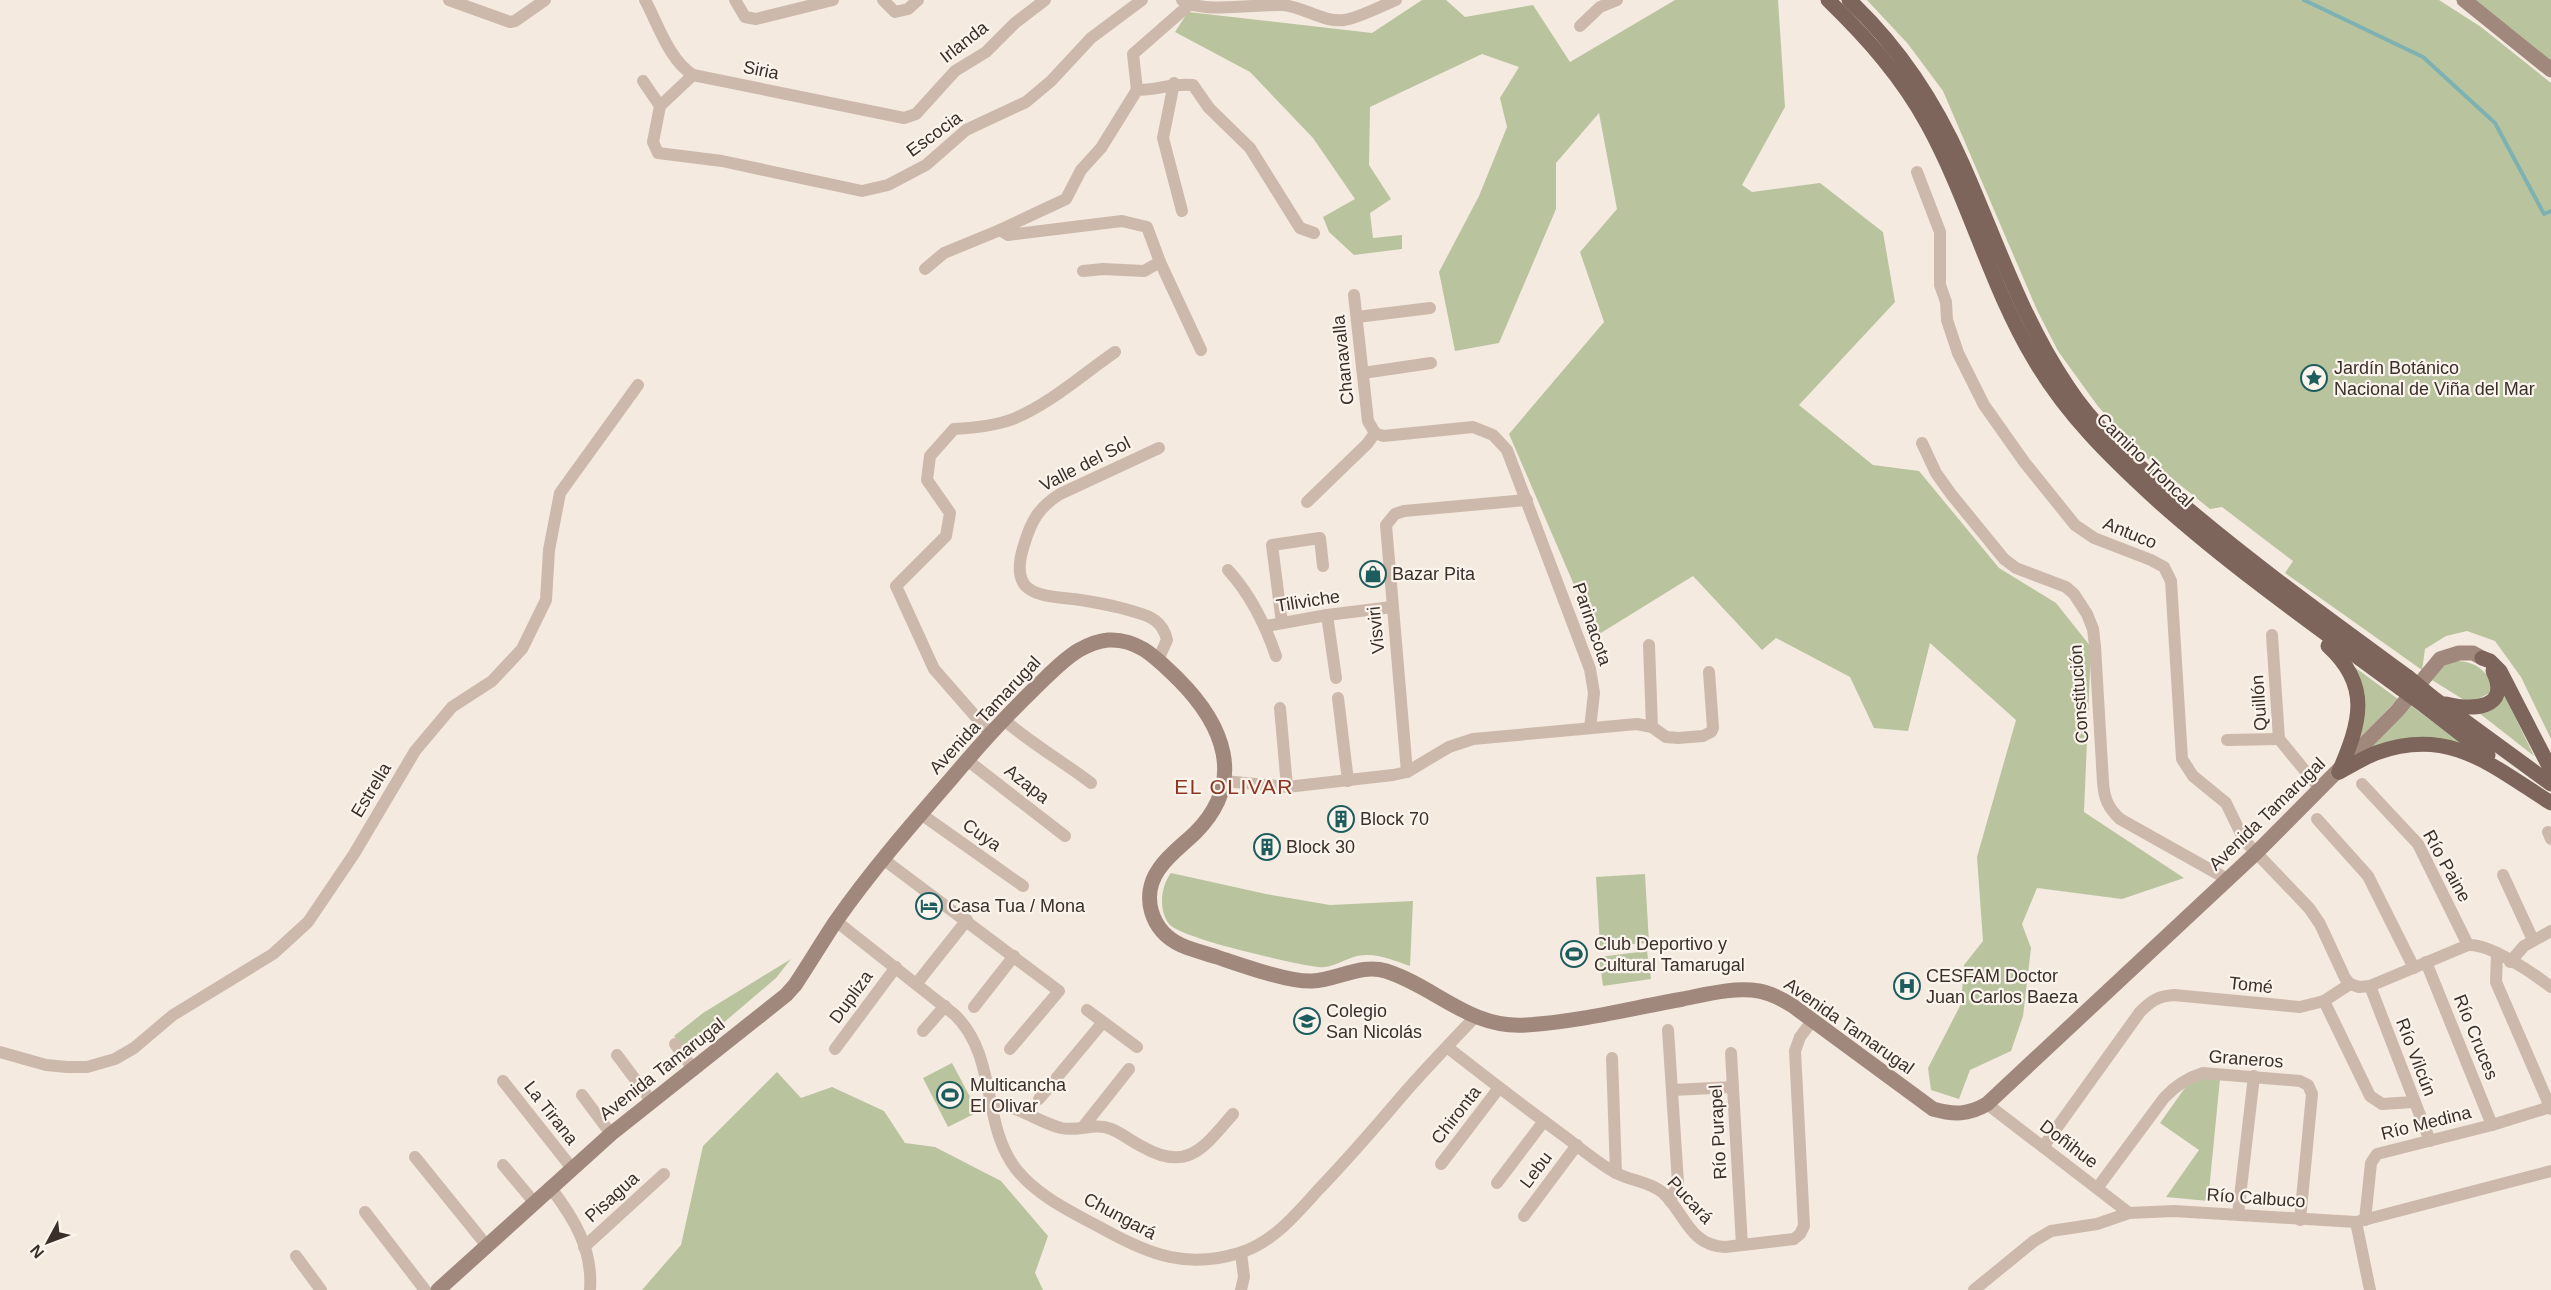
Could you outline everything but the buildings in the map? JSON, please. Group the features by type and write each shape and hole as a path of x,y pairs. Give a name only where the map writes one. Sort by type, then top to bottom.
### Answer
{"main road":[{"name":"Camino Troncal","path":"1828,0 1883,57 1928,124 1946,160 2006,305 2033,358 2055,392 2091,437 2187,526 2273,595 2551,784"},
{"name":"Camino Troncal","path":"1849,0 1892,48 1918,82 1942,123 1961,161 2023,311 2069,389 2124,452 2195,515 2404,683"},
{"path":"2273,595 2340,656 2353,675 2358,709 2352,742 2338,772"},
{"path":"2432,701 2478,708 2492,701 2496,695 2498,683 2492,669 2482,658"},
{"path":"2482,658 2490,661 2499,670 2551,771"},
{"name":"Camino Troncal","path":"2432,701 2551,803"},
{"path":"2338,772 2375,754 2400,746 2442,744 2472,754 2551,803"}],"street":[{"path":"449,0 510,22 523,16 545,0"},
{"path":"643,81 660,106 693,75 684,69 677,59 645,0"},
{"path":"735,0 745,17 756,19 833,0"},
{"path":"883,0 895,12 908,9 918,0"},
{"name":"Irlanda","path":"911,117 955,71 986,52 1016,23 1045,0"},
{"name":"Escocia","path":"660,106 653,142 658,153 722,161 862,190 888,185 926,165 966,130 1026,102 1051,81 1091,38 1142,0"},
{"path":"925,269 944,253 1066,199 1081,170 1101,148 1137,90 1133,54 1186,2 1290,5 1326,17 1344,20 1396,0"},
{"path":"1580,26 1600,7 1617,0"},
{"path":"2464,0 2551,70"},
{"name":"Siria","path":"693,75 894,116 911,117"},
{"path":"1137,90 1150,90 1174,83 1193,85 1209,108 1250,148 1300,228 1314,233"},
{"path":"1174,83 1163,138 1182,211"},
{"name":"Antuco","path":"1917,172 1940,232 1940,285 1946,302 1947,320 1972,385 2019,455 2075,525 2094,538 2164,567 2171,581 2182,759 2193,776 2226,803 2240,834 2309,908 2320,924 2350,984"},
{"path":"1000,230 1008,235 1122,222 1147,227 1160,262 1201,350"},
{"path":"1083,271 1103,269 1144,271 1160,262"},
{"name":"Chanavalla","path":"1354,295 1368,420 1375,433"},
{"path":"1357,317 1430,308"},
{"path":"990,734 934,669 896,586 946,536 950,513 927,480 930,456 954,429 977,428 1013,419 1043,402 1115,352"},
{"path":"1363,373 1431,363"},
{"name":"Estrella","path":"0,1052 46,1065 67,1067 87,1067 115,1059 134,1048 173,1014 273,954 308,922 354,854 415,751 452,707 492,681 522,649 546,600 549,550 560,493 638,385"},
{"name":"Parinacota","path":"1375,433 1383,436 1473,427 1485,430 1507,450 1590,669 1594,693 1590,728"},
{"path":"1307,502 1367,444 1375,433"},
{"name":"Constitución","path":"1922,443 1936,472 1951,494 2004,559 2016,568 2066,587 2074,594 2087,614 2093,629 2095,646 2104,797 2108,806 2120,819 2227,879"},
{"name":"Valle del Sol","path":"1158,660 1167,640 1160,624 1149,616 1109,604 1040,596 1026,586 1020,572 1020,564 1035,516 1045,504 1060,494 1159,448"},
{"name":"Visviri","path":"1407,772 1385,532 1388,520 1404,511 1527,500"},
{"path":"1282,623 1272,545 1320,538 1323,566"},
{"path":"1228,570 1244,588 1266,626 1276,656"},
{"name":"Tiliviche","path":"1266,626 1327,615 1392,608"},
{"path":"1327,615 1336,678"},
{"name":"Quillón","path":"2272,635 2279,739 2320,789"},
{"name":"Avenida Tamarugal","path":"438,1290 571,1167 786,995 795,985 836,921 883,859 967,760 1003,719 1056,667 1090,644 1107,640 1125,642 1143,648 1158,660 1206,711 1223,747 1224,781 1219,799 1197,831 1161,866 1152,879 1150,911 1159,928 1170,939 1182,946 1241,965 1302,980 1311,981 1366,968 1383,970 1475,1017 1504,1026 1527,1025 1727,991 1758,990 1781,998 1933,1108 1953,1114 1969,1113 1987,1104 2257,852 2397,711 2440,659 2459,653 2473,653 2482,658"},
{"path":"1649,645 1652,727"},
{"path":"1224,781 1287,787 1348,781 1407,772 1460,742 1590,728 1637,724 1652,727 1666,737 1703,736 1711,732 1714,723 1709,672"},
{"path":"1338,698 1348,781"},
{"path":"1280,708 1287,787"},
{"path":"1003,719 1018,733 1055,755 1091,783"},
{"path":"2227,740 2279,739"},
{"name":"Azapa","path":"967,760 1065,836"},
{"name":"Río Paine","path":"2362,784 2418,844 2468,945"},
{"name":"Cuya","path":"921,814 1023,886"},
{"path":"2317,819 2368,876 2414,968"},
{"path":"883,859 1059,991 1010,1049"},
{"path":"2503,875 2534,940"},
{"path":"917,983 967,920"},
{"name":"Chungará","path":"836,921 917,983 964,1024 976,1044 1000,1137 1014,1167 1033,1186 1057,1203 1134,1247 1157,1255 1195,1261 1240,1253 1280,1230 1360,1146 1475,1017"},
{"path":"2510,962 2516,953 2534,940 2551,932"},
{"path":"2350,984 2359,987 2370,986 2475,944 2497,953 2551,987"},
{"path":"2497,953 2496,982 2551,1108"},
{"path":"974,1006 1014,956"},
{"name":"Río Cruces","path":"2426,962 2492,1125"},
{"name":"Dupliza","path":"835,1049 896,967"},
{"name":"Tomé","path":"2043,1147 2140,1012 2155,998 2174,995 2288,1007 2312,1006 2350,984"},
{"name":"Río Vilcún","path":"2370,986 2430,1141"},
{"path":"2324,1001 2370,1096 2382,1104 2414,1102"},
{"path":"923,1031 945,1006"},
{"path":"1087,1010 1137,1047"},
{"name":"Pucará","path":"1447,1047 1499,1088 1617,1173 1652,1185 1670,1200 1689,1229 1707,1243 1716,1246 1742,1245 1794,1239 1804,1226 1795,1051 1800,1037 1812,1021"},
{"path":"1039,1099 1103,1022"},
{"path":"1668,1030 1678,1182 1670,1200"},
{"path":"675,1044 694,1070"},
{"name":"Río Purapel","path":"1731,1053 1742,1245"},
{"path":"617,1055 652,1102"},
{"path":"1612,1058 1617,1173"},
{"path":"1083,1127 1129,1070"},
{"name":"Graneros","path":"2098,1187 2164,1098 2181,1082 2203,1073 2300,1081 2308,1085 2312,1094 2300,1220"},
{"path":"2238,1214 2254,1076"},
{"name":"La Tirana","path":"503,1081 571,1167"},
{"path":"1673,1090 1733,1087"},
{"name":"Chironta","path":"1440,1164 1499,1088"},
{"path":"582,1095 610,1134"},
{"path":"992,1104 1019,1108 1060,1127 1110,1128 1145,1149 1167,1157 1181,1158 1202,1149 1233,1114"},
{"name":"Doñihue","path":"1987,1104 2129,1213"},
{"name":"Río Medina","path":"2370,1290 2360,1221 2371,1163 2377,1154 2551,1108"},
{"path":"1497,1183 1544,1121"},
{"name":"Lebu","path":"1524,1216 1577,1145"},
{"path":"415,1157 487,1246"},
{"path":"503,1165 534,1202"},
{"name":"Río Calbuco","path":"1974,1290 2034,1241 2051,1231 2097,1224 2129,1213 2174,1211 2300,1220 2360,1221 2551,1171"},
{"name":"Pisagua","path":"584,1247 664,1174"},
{"path":"550,1187 572,1215 584,1247 591,1280 590,1290"},
{"path":"365,1212 425,1290"},
{"path":"1240,1253 1244,1277 1241,1290"},
{"path":"296,1256 321,1290"}],"green space":[{"path":"1422,0 1446,0 1465,17 1533,5 1570,62 1675,0 1778,0 1785,107 1742,185 1752,192 1820,183 1883,232 1895,302 1799,405 1873,465 1919,471 1999,568 2056,603 2091,647 2084,812 2184,878 2122,899 2037,888 2022,924 2031,948 2023,1016 2011,1051 1970,1070 1959,1099 1931,1090 1928,1068 1961,1004 1964,965 1983,941 1977,857 2016,720 1930,643 1908,731 1874,728 1850,677 1776,638 1762,650 1693,576 1596,636 1509,434 1604,322 1580,252 1617,209 1599,113 1556,163 1556,209 1499,343 1455,351 1439,272 1479,196 1507,127 1500,98 1519,67 1482,54 1370,107 1369,165 1391,199 1370,213 1373,238 1402,235 1402,249 1354,255 1329,232 1323,217 1355,199 1313,138 1250,72 1175,32 1188,12 1372,33"},
{"name":"Jardín Botánico Nacional de Viña del Mar","path":"1867,0 2439,0 2481,27 2551,83 2551,739 2521,677 2495,641 2467,631 2446,636 2425,649 2422,670 2285,573 2293,561 2222,507 2210,509 2133,447 2097,405 2058,351 2037,310 1943,91 1908,44"},
{"path":"2472,0 2551,0 2551,64"},
{"path":"2456,661 2473,664 2482,670 2493,684 2490,693 2469,703 2432,680 2443,666"},
{"path":"2353,666 2398,699 2354,744"},
{"path":"2502,690 2534,756 2479,713"},
{"path":"2410,705 2469,749 2367,752"},
{"path":"1171,873 1266,894 1330,905 1413,901 1410,966 1384,957 1364,955 1327,967 1318,967 1264,956 1195,937 1169,924 1163,912 1163,891"},
{"path":"1645,874 1649,943 1600,946 1596,877"},
{"path":"1647,951 1651,979 1603,986 1599,957"},
{"path":"791,959 776,978 688,1053 674,1036 703,1013"},
{"name":"Multicancha El Olivar","path":"952,1063 978,1112 948,1127 923,1078"},
{"path":"777,1072 801,1098 832,1087 884,1111 905,1143 935,1147 1001,1181 1048,1236 1035,1273 1043,1290 642,1290 681,1245 703,1146"},
{"path":"2203,1077 2220,1079 2208,1201 2166,1197 2199,1150 2160,1123 2187,1085"}],"waterway":[{"path":"2304,0 2423,57 2495,123 2544,214 2551,211"}],"place":[{"name":"Jardín Botánico Nacional de Viña del Mar","path":"2314,378"},
{"name":"Bazar Pita","path":"1373,574"},
{"name":"Block 70","path":"1341,819"},
{"name":"Block 30","path":"1267,847"},
{"name":"Casa Tua / Mona","path":"929,906"},
{"name":"Club Deportivo y Cultural Tamarugal","path":"1574,954"},
{"name":"CESFAM Doctor Juan Carlos Baeza","path":"1907,986"},
{"name":"Colegio San Nicolás","path":"1307,1021"},
{"name":"Multicancha El Olivar","path":"950,1095"}],"district":[{"name":"EL OLIVAR","path":"1234,786"}]}
